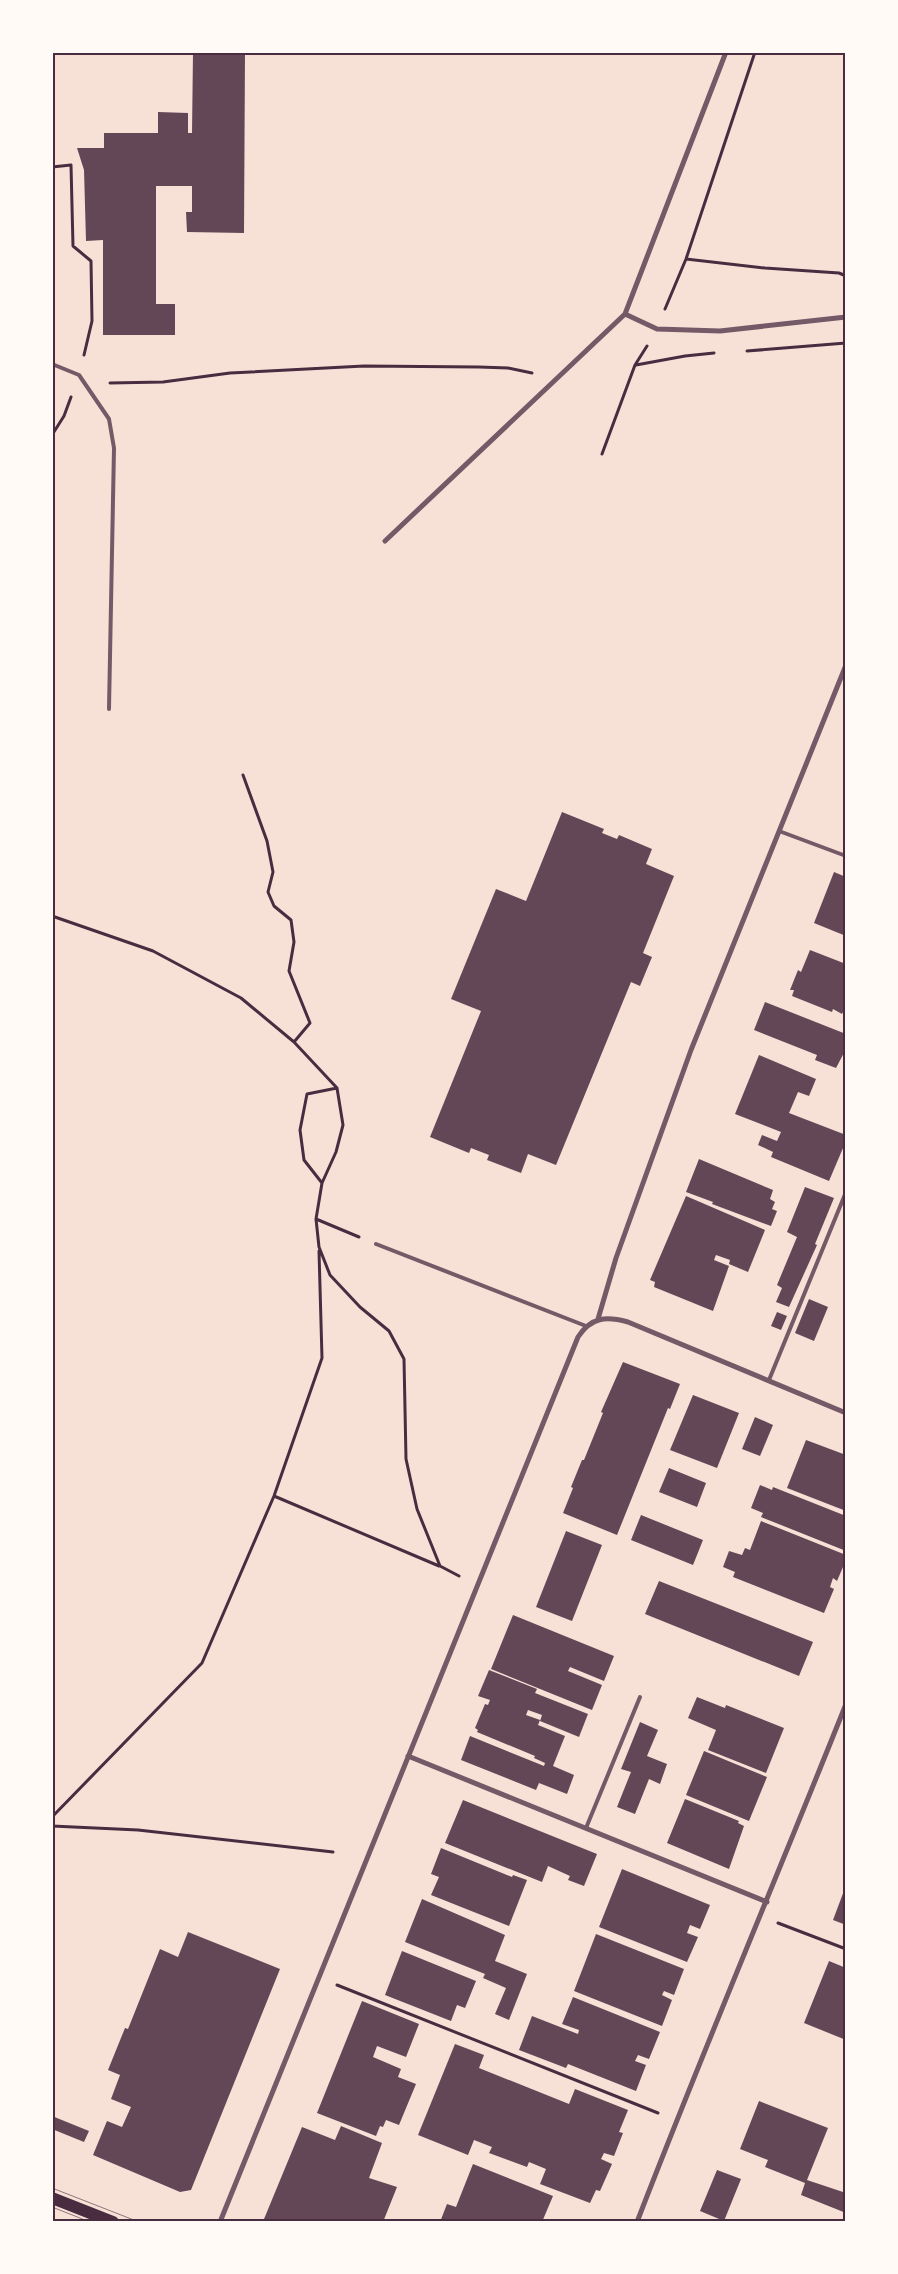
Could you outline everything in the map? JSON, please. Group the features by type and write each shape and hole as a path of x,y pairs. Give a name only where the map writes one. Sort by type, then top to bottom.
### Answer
{"main road":[{"path":"52,2198 113,2222"}],"street":[{"path":"385,541 624,314 726,52"},
{"path":"624,314 657,329 720,331 846,316"},
{"path":"598,1318 608,1283 692,1050 846,666"},
{"path":"220,2222 476,1586 578,1337 586,1326 598,1318 613,1318 628,1322 846,1411"},
{"path":"637,2222 676,2121 767,1902 846,1704"},
{"path":"408,1756 767,1902"}],"lane":[{"path":"52,364 79,375 109,419 114,448 109,710"},
{"path":"779,831 846,856"},
{"path":"769,1380 846,1192"},
{"path":"376,1244 586,1326"},
{"path":"586,1828 640,1697"}],"path":[{"path":"602,454 635,365 657,329 686,259 755,52"},
{"path":"52,167 72,165 74,246 91,261 92,320 79,375 64,416 52,434"},
{"path":"686,259 765,268 839,273 846,276"},
{"path":"741,351 846,343"},
{"path":"635,365 685,356 722,353"},
{"path":"79,375 114,384 162,382 230,373 383,366 508,368 557,378"},
{"path":"243,775 267,841 273,872 268,892 274,906 291,920 294,942 290,971 310,1023 294,1042"},
{"path":"52,916 154,950 241,998 294,1042 337,1088 343,1125 336,1152 322,1183 316,1219 319,1248 322,1358 274,1496 202,1663 52,1817"},
{"path":"322,1183 304,1160 300,1130 307,1094 337,1088"},
{"path":"316,1219 376,1244"},
{"path":"319,1248 330,1275 360,1307 389,1332 404,1359 406,1459 417,1509 440,1566"},
{"path":"274,1496 440,1566 476,1586"},
{"path":"52,1826 138,1830 334,1852"},
{"path":"761,1916 846,1949"},
{"path":"317,1978 676,2121"}],"building":[{"path":"193,52 245,52 244,233 187,232 186,212 192,212 192,186 156,186 156,304 175,304 175,335 103,335 103,240 86,241 84,170 77,148 104,148 104,133 158,133 158,112 188,113 188,133 192,133"},
{"path":"562,812 604,829 602,833 617,839 619,835 652,849 646,864 674,876 643,953 652,957 640,986 631,982 556,1165 528,1154 521,1173 487,1160 489,1155 471,1148 469,1153 430,1137 481,1011 451,999 496,889 526,901"},
{"path":"834,872 846,877 846,936 814,923"},
{"path":"810,950 846,964 846,1006 842,1014 833,1009 832,1012 792,996 794,990 790,990 798,970 801,972"},
{"path":"765,1002 846,1034 846,1049 836,1068 815,1060 817,1055 754,1030"},
{"path":"759,1055 816,1079 809,1096 798,1092 789,1113 846,1135 846,1141 829,1181 771,1157 773,1152 758,1145 762,1135 777,1141 781,1132 735,1114"},
{"path":"699,1159 773,1190 770,1199 775,1202 772,1209 777,1211 771,1226 686,1192"},
{"path":"805,1187 834,1198 815,1244 817,1245 789,1307 776,1302 782,1288 777,1285 797,1237 787,1232"},
{"path":"686,1196 765,1230 748,1272 729,1264 730,1260 716,1255 714,1260 729,1266 713,1311 654,1287 655,1282 650,1280"},
{"path":"809,1299 828,1307 814,1341 795,1333"},
{"path":"777,1312 787,1316 781,1330 771,1326"},
{"path":"623,1362 680,1384 670,1409 668,1408 617,1535 563,1513 573,1488 571,1487 582,1460 584,1460 603,1413 601,1412"},
{"path":"693,1395 739,1413 717,1468 670,1450"},
{"path":"755,1417 773,1425 760,1456 742,1449"},
{"path":"806,1440 846,1455 846,1511 787,1488"},
{"path":"669,1468 706,1483 697,1507 659,1492"},
{"path":"760,1485 772,1490 773,1487 846,1516 846,1551 761,1517 763,1513 751,1508"},
{"path":"641,1515 703,1540 693,1565 631,1540"},
{"path":"761,1521 846,1555 846,1560 837,1581 833,1578 830,1587 834,1589 824,1613 733,1577 735,1572 723,1567 729,1551 742,1555 745,1548 750,1550"},
{"path":"566,1531 602,1545 572,1621 536,1607"},
{"path":"659,1581 813,1642 799,1676 645,1614"},
{"path":"513,1615 614,1656 604,1681 570,1667 568,1671 602,1685 592,1710 491,1669"},
{"path":"489,1670 537,1689 535,1693 588,1714 579,1737 540,1721 542,1715 528,1710 526,1715 540,1720 538,1725 565,1736 553,1766 574,1775 567,1794 539,1783 536,1790 461,1760 470,1736 544,1766 545,1763 534,1758 535,1756 477,1732 478,1730 475,1728 485,1704 488,1705 490,1700 478,1696"},
{"path":"697,1697 725,1708 726,1705 784,1728 766,1773 708,1750 716,1730 688,1718"},
{"path":"640,1722 658,1730 647,1756 667,1764 660,1784 649,1779 635,1814 617,1807 631,1772 621,1769"},
{"path":"704,1751 767,1777 749,1821 686,1795"},
{"path":"685,1799 739,1821 738,1823 744,1826 729,1869 667,1843"},
{"path":"463,1800 597,1854 584,1886 568,1880 570,1876 548,1866 542,1882 445,1843"},
{"path":"441,1848 512,1877 513,1875 527,1880 509,1926 431,1895 439,1877 431,1874"},
{"path":"622,1869 710,1905 700,1929 690,1925 687,1933 698,1937 687,1962 599,1927"},
{"path":"846,1888 846,1925 833,1920"},
{"path":"422,1899 505,1935 495,1961 527,1974 509,2020 495,2014 506,1988 483,1978 485,1974 405,1942"},
{"path":"188,1932 280,1969 191,2190 180,2192 93,2155 107,2121 122,2127 131,2107 111,2099 120,2075 108,2070 125,2028 128,2029 160,1949 178,1957"},
{"path":"596,1934 684,1969 674,1995 664,1991 662,1995 672,2000 662,2026 574,1991"},
{"path":"402,1951 476,1981 465,2008 457,2005 451,2021 385,1995"},
{"path":"829,1961 846,1968 846,2040 804,2023"},
{"path":"573,1997 660,2032 649,2059 638,2055 635,2061 646,2065 636,2091 568,2064 566,2068 519,2050 532,2016 578,2034 579,2030 562,2024"},
{"path":"362,2001 419,2024 406,2057 377,2046 373,2057 401,2069 398,2077 416,2084 399,2125 386,2120 383,2127 380,2126 376,2136 317,2113"},
{"path":"455,2044 484,2055 479,2068 569,2104 575,2089 628,2110 619,2132 623,2133 614,2156 604,2153 601,2159 612,2164 600,2191 596,2190 590,2203 540,2184 546,2169 529,2162 527,2167 489,2153 492,2147 474,2140 468,2155 418,2135"},
{"path":"759,2101 828,2128 807,2180 846,2193 846,2213 801,2195 805,2183 765,2167 768,2160 740,2149"},
{"path":"52,2116 89,2131 84,2142 52,2129"},
{"path":"341,2126 382,2143 369,2178 397,2187 383,2222 271,2222 264,2219 302,2127 335,2140"},
{"path":"473,2164 553,2196 542,2222 440,2222 447,2204 456,2207"},
{"path":"717,2170 741,2179 724,2221 700,2211"}],"tram line":[{"path":"52,2188 139,2222"},
{"path":"52,2207 90,2222"}]}
